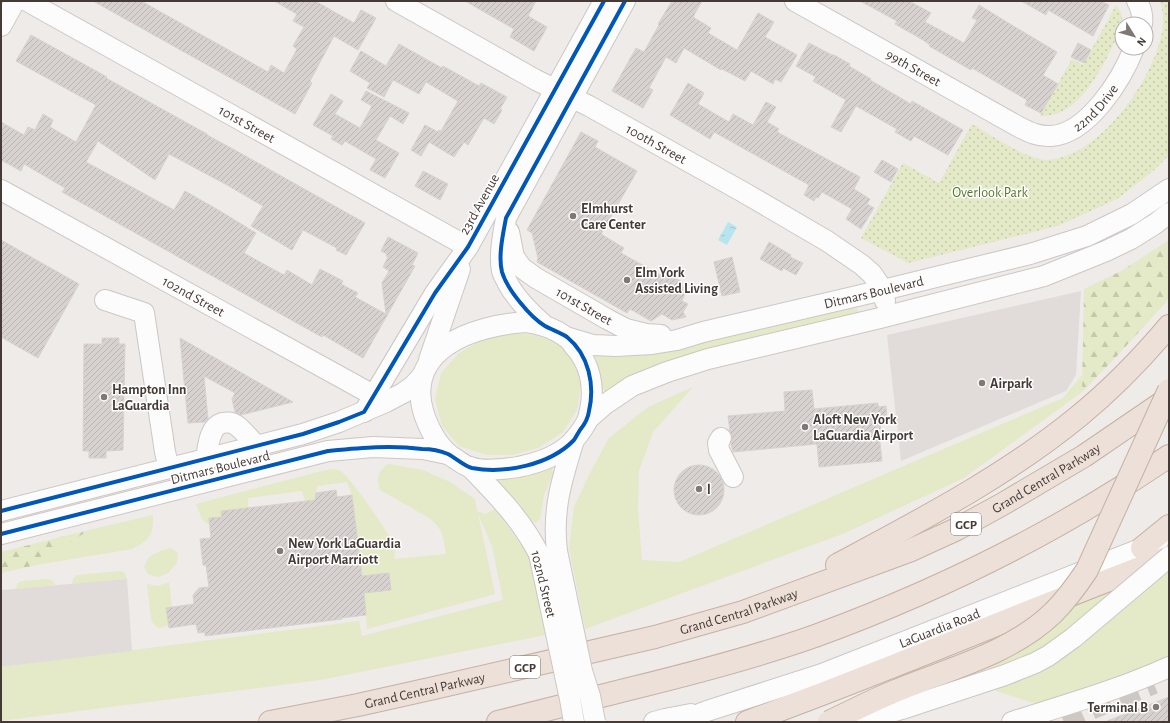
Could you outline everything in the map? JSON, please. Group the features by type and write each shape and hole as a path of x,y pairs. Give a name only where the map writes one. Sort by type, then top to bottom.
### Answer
{"highway":[{"path":"743,612 826,571 906,528 991,479 1026,456 1072,422 1103,395 1136,363 1169,326"},
{"path":"829,722 893,692 995,652 1024,636 1052,613 1087,570 1169,390"},
{"name":"Grand Central Parkway","path":"270,722 358,705 442,686 655,636 743,612 909,551 957,529 1084,456 1169,398"},
{"path":"498,722 690,674 813,636 862,618 958,578 998,558 1094,504 1134,480 1169,456"},
{"path":"1142,548 1169,526"},
{"path":"747,722 862,679 1099,583 1169,557"}],"street":[{"path":"1,26 15,1"},
{"name":"101st Street","path":"27,1 468,247"},
{"name":"100th Street","path":"396,1 536,80 564,93 743,192 826,241 862,265 872,274 883,290 888,316"},
{"name":"23rd Avenue","path":"544,325 519,301 502,272 501,257 506,218 564,93 604,1"},
{"name":"23rd Avenue","path":"375,403 390,370 435,293 468,247 564,93 625,1"},
{"name":"99th Street","path":"795,1 1033,134"},
{"path":"1137,1 1141,16"},
{"name":"22nd Drive","path":"1033,134 1050,136 1064,134 1074,129 1101,104 1113,89 1131,56"},
{"name":"Ditmars Boulevard","path":"566,337 593,345 616,346 652,344 677,340 703,332 1030,254 1087,236 1132,214 1169,189"},
{"name":"102nd Street","path":"1,190 375,403"},
{"name":"Ditmars Boulevard","path":"588,419 604,405 632,386 667,372 708,359 888,316 1044,276 1106,251 1131,239 1169,213"},
{"name":"101st Street","path":"506,218 514,257 522,268 536,278 626,329 655,336 703,332"},
{"name":"23rd Avenue","path":"426,369 468,247"},
{"path":"105,300 144,313 165,452 169,468"},
{"name":"Ditmars Boulevard","path":"1,511 303,434 339,422 375,403 403,393 413,386 441,349 455,340 476,331 509,322 527,322 544,325"},
{"path":"426,369 420,392 422,409 429,427 447,454 470,467 488,470 508,469 542,461 560,452 574,440 588,419 592,400 592,383 588,367 581,353 566,337 544,325"},
{"path":"206,458 212,432 219,424 228,422 236,425 256,446"},
{"path":"721,438 718,443 719,450 733,477"},
{"name":"102nd Street","path":"574,440 563,477 555,525 548,552 574,722"},
{"name":"Ditmars Boulevard","path":"1,534 328,451 380,447 423,449 447,454"},
{"name":"102nd Street","path":"470,467 516,516 529,536 548,552 582,671"},
{"name":"LaGuardia Road","path":"707,711 822,674 1169,538"},
{"path":"856,722 902,709 1005,675 1035,663 1048,656 1073,638 1169,557"},
{"path":"1012,722 1134,682 1169,667"},
{"path":"582,671 584,722"},
{"path":"582,671 590,696 594,722"},
{"path":"654,722 707,711"},
{"path":"679,722 707,711"}],"green space":[{"name":"Overlook Park","path":"1160,1 1169,1 1169,155 1153,171 1117,199 1057,226 908,263 861,238 903,163 939,183 972,124 1018,151 1045,160 1072,154 1090,143 1122,112 1147,74 1156,55 1162,32 1163,14"},
{"path":"1116,5 1122,16 1114,16 1114,43 1104,64 1092,83 1070,107 1056,114 1040,116 1072,59 1083,65"},
{"path":"1169,240 1169,299 1082,392 1084,289 1123,270"},
{"path":"856,302 858,313 668,361 637,373 608,391 602,389 595,356"},
{"path":"509,333 534,335 557,342 574,361 581,385 577,410 563,432 538,448 512,455 487,455 459,446 442,426 435,399 441,373 459,353 482,340"},
{"path":"1082,375 1082,392 964,478 845,533 585,629 569,548 574,507 609,438 648,407 693,387 653,432 639,471 638,511 642,560 679,562 1063,398"},
{"path":"388,464 423,470 450,482 475,499 477,511 486,514 495,509 529,556 545,635 320,680 1,721 1,667 359,621 362,636 503,600 492,546 478,514 495,594 367,629 364,593 389,573 362,576 352,495 347,482 317,486 315,500 305,501 302,491 248,498 248,508 222,517 209,518 209,525 202,519 196,504 318,472 337,469 350,481 389,535 393,543 394,559 446,554 442,534 434,522 380,490 378,479 380,472"},
{"path":"552,467 553,474 544,495 540,519 535,523 530,520 518,503 499,484 499,479 524,476"},
{"path":"153,515 153,527 149,536 143,543 132,549 36,565 89,530"},
{"path":"89,530 36,565 1,573 1,552"},
{"path":"171,548 178,553 177,563 168,573 158,577 148,574 144,567 149,557 160,551"},
{"path":"1169,567 1169,655 1114,684 1046,707 996,691 980,643"},
{"path":"120,571 125,573 127,579 72,584 73,579 77,575"},
{"path":"48,579 53,581 55,585 16,589 17,584 21,581"},
{"path":"169,582 172,607 166,608 168,625 161,628 154,625 151,620 147,584 158,586"}],"shaded area":[{"name":"Airpark","path":"1081,291 1076,375 1066,391 901,461 887,335"},
{"path":"127,579 132,651 1,667 1,590"}],"water":[{"path":"728,222 737,227 727,245 718,240"}],"building":[{"path":"93,1 141,1 268,72 271,65 284,73 297,49 293,46 304,27 293,21 297,14 274,1 315,1 354,23 361,10 376,18 358,50 334,36 310,81 312,83 295,114"},
{"path":"465,1 536,1 528,16 547,27 534,51 510,37 514,29"},
{"path":"672,1 702,1 693,17 711,28 708,33 737,50 758,13 774,22 765,37 797,55 781,82 775,79 773,84 751,71 745,81 722,69 721,70 684,48 676,63 666,57 649,88 653,90 643,108 612,91 636,48 644,52 659,25 658,24"},
{"path":"860,1 909,1 931,13 925,22 964,43 977,20 972,18 979,5 1057,52 1043,75 1058,84 1041,113 1025,105 1027,100 972,68 971,70 929,46 930,45 923,40 895,24 897,21"},
{"path":"1021,1 1100,1 1109,5 1093,36 1048,10 1046,15"},
{"path":"31,35 365,223 346,255 336,250 337,248 303,230 292,250 251,226 263,206 227,185 169,154 155,180 98,141 86,162 174,210 185,191 220,211 256,233 244,253 258,261 284,275 287,270 312,285 320,269 343,281 341,284 358,293 355,297 386,314 382,283 389,271 383,267 388,257 386,256 387,254 381,251 388,237 418,253 412,265 415,266 363,358 323,335 322,337 311,331 62,192 65,188 24,164 21,171 1,160 1,122 24,135 28,127 35,130 43,114 53,120 50,127 76,142 96,105 16,61"},
{"path":"809,43 850,64 849,66 871,79 870,80 911,104 912,101 963,130 948,155 914,136 911,141 895,132 897,129 856,106 841,132 831,127 846,100 813,81 816,77 796,66"},
{"path":"1078,43 1091,50 1084,63 1071,57"},
{"path":"399,44 442,68 443,66 479,86 481,83 507,97 494,124 484,118 468,145 464,142 454,157 429,142 421,156 411,150 425,125 438,132 439,130 441,131 458,101 426,82 419,94 393,80 384,97 367,88 370,83 350,71 361,51 386,66"},
{"path":"688,83 704,93 698,104 729,122 733,114 753,125 766,102 776,107 767,122 779,129 777,132 860,177 854,189 870,199 867,204 874,208 861,229 846,219 852,209 822,192 814,201 804,195 809,185 714,132 710,139 670,115"},
{"path":"366,91 409,113 403,124 390,116 376,140 399,153 385,178 370,170 376,159 345,141 342,145 331,139 333,136 313,125 331,94 343,101 335,114 360,128 372,106 361,100"},
{"name":"Elmhurst Care Center","path":"581,132 598,141 595,147 637,171 601,234 624,248 621,253 664,277 667,273 682,282 685,294 682,301 688,304 683,312 686,317 672,320 662,314 651,321 630,309 627,313 537,262 538,258 532,233 527,230"},
{"path":"882,160 898,169 891,182 874,172"},
{"path":"423,171 448,184 440,200 415,186"},
{"path":"1,240 79,284 38,358 1,337"},
{"path":"769,242 791,255 790,257 803,263 796,275 783,268 782,271 760,259"},
{"path":"732,257 740,292 722,296 714,262"},
{"name":"Hampton Inn LaGuardia","path":"102,338 119,338 119,344 125,344 123,450 106,451 106,458 89,458 89,451 83,451 84,344 102,344"},
{"path":"180,338 293,402 241,415 235,412 232,399 235,393 204,376 208,419 205,422 188,423"},
{"name":"Aloft New York LaGuardia Airport","path":"812,390 814,409 878,403 878,407 886,406 887,419 880,420 881,434 879,434 882,461 819,467 817,444 733,452 728,416 785,411 784,392"},
{"name":"l","path":"694,465 704,465 717,472 724,485 724,495 717,508 704,515 694,515 685,511 678,504 674,495 674,485 678,476 685,469"},
{"name":"New York LaGuardia Airport Marriott","path":"336,490 337,497 352,495 362,576 389,573 391,590 364,593 366,615 205,636 205,632 198,633 196,624 169,628 166,608 194,604 193,595 199,588 209,587 206,565 203,565 200,539 211,538 209,518 222,517 221,511 315,500 316,493"},
{"name":"Terminal B","path":"1169,697 1169,722 1107,722 1107,721"}],"tunnel":[{"path":"1064,722 1154,684"}],"cycle path":[{"path":"1,511 303,434 364,412 435,293 468,247 604,1"},
{"path":"1,534 328,451 387,447 428,449 448,454 466,466 472,468 498,470 526,466 553,456 564,449 574,440 588,416 591,391 585,361 575,344 564,335 539,322 514,294 502,272 501,245 506,218 625,1"}],"place":[{"name":"Elmhurst Care Center","path":"573,216"},
{"name":"Elm York Assisted Living","path":"627,280"},
{"name":"Airpark","path":"982,383"},
{"name":"Hampton Inn LaGuardia","path":"104,397"},
{"name":"Aloft New York LaGuardia Airport","path":"805,427"},
{"name":"l","path":"699,489"},
{"name":"New York LaGuardia Airport Marriott","path":"280,551"},
{"name":"Terminal B","path":"1156,707"}]}
